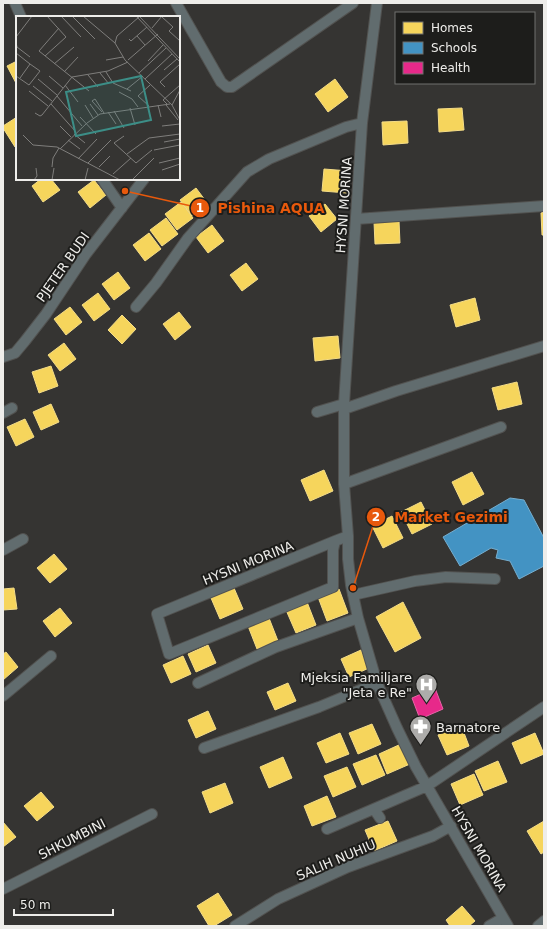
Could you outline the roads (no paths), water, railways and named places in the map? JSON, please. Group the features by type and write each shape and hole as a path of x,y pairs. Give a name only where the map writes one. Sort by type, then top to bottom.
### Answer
{"street":[{"path":"15,3 21,16"},
{"path":"176,3 221,82 228,87 235,85 353,3"},
{"name":"HYSNI MORINA","path":"377,3 362,123 344,406 344,484 348,536 348,559 353,595 358,618 377,683 416,767 506,922"},
{"path":"136,307 156,283 188,238 247,172 269,159 346,127 362,123"},
{"path":"103,180 122,208"},
{"name":"PJETER BUDI","path":"3,357 15,353 25,341 46,314 86,254 143,180"},
{"path":"356,219 544,206"},
{"path":"317,412 396,391 544,346"},
{"path":"344,484 501,427"},
{"name":"HYSNI MORINA","path":"335,541 333,550 333,587 169,654 158,614 335,541 348,536"},
{"path":"3,550 23,539"},
{"path":"353,595 408,583 446,577 495,579"},
{"path":"198,683 276,647 358,618"},
{"path":"3,696 51,656"},
{"path":"204,748 377,683"},
{"path":"327,829 377,814 427,786 544,707"},
{"name":"SHKUMBINI","path":"3,888 152,814"},
{"name":"SALIH NUHIU","path":"235,926 285,896 348,867 433,836 451,826"},
{"path":"538,926 544,921"},
{"path":"489,926 506,922"}],"place":[{"name":"Pishina AQUA","path":"125,191"},
{"name":"Market Gezimi","path":"353,588"},
{"name":"Mjeksia Familjare \"Jeta e Re\"","path":"427,704"},
{"name":"Barnatore","path":"420,746"}]}
